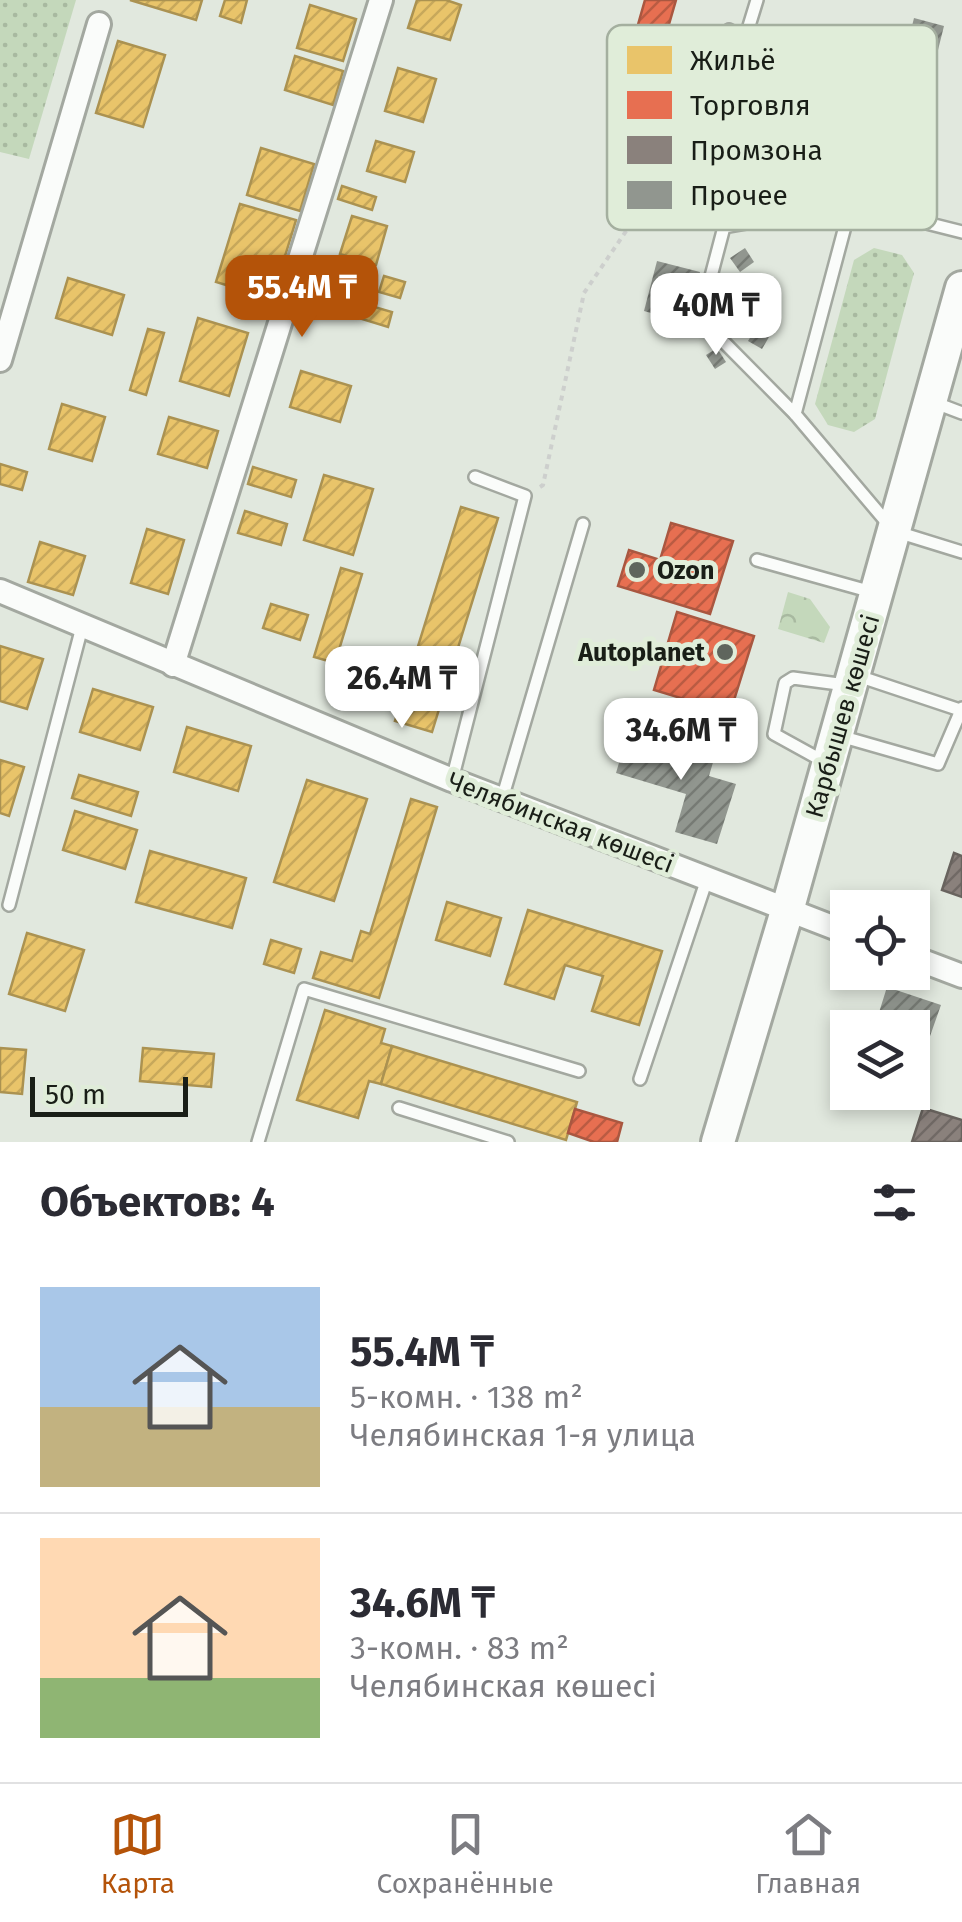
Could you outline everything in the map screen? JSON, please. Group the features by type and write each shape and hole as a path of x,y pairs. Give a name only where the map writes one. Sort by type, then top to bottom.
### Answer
{"main road":[{"name":"Карбышев көшесі","path":"718,1142 962,288"}],"street":[{"path":"173,665 381,0"},
{"path":"0,360 99,24"},
{"name":"Челябинская көшесі","path":"0,591 452,780 830,927"},
{"path":"930,964 962,976"}],"lane":[{"path":"750,25 757,0"},
{"path":"937,226 962,232"},
{"path":"723,230 700,318 795,414 894,531 962,552"},
{"path":"795,414 844,230"},
{"path":"930,401 962,412"},
{"path":"452,780 525,496 475,478"},
{"path":"502,799 583,524"},
{"path":"757,560 876,593"},
{"path":"9,905 82,627"},
{"path":"793,678 852,680 961,709 938,764 832,749 774,734 785,683 793,678"},
{"path":"640,1080 706,879"},
{"path":"258,1142 304,989 578,1071"},
{"path":"399,1108 508,1142"}],"path":[{"path":"525,496 543,485 584,293 627,230"}],"green space":[{"path":"0,0 76,0 29,159 0,152"},
{"path":"874,248 902,255 914,273 875,419 854,432 828,425 815,404 854,260"},
{"path":"788,592 810,599 830,627 824,643 778,629"}],"building: Жильё":[{"path":"130,0 202,0 196,20"},
{"path":"225,0 247,0 241,23 220,16"},
{"path":"417,0 446,0 461,5 450,40 408,28"},
{"path":"310,5 356,19 343,61 297,48"},
{"path":"118,41 165,55 143,127 96,113"},
{"path":"295,56 343,71 333,105 285,90"},
{"path":"398,68 436,79 423,122 385,111"},
{"path":"376,141 414,152 405,182 367,171"},
{"path":"261,148 314,164 300,211 247,195"},
{"path":"342,186 376,197 372,210 338,199"},
{"path":"240,204 296,220 272,299 216,282"},
{"path":"352,216 387,226 376,265 340,254"},
{"path":"384,276 405,282 400,298 379,292"},
{"path":"68,278 124,295 112,335 56,318"},
{"path":"330,294 392,312 388,327 326,308"},
{"path":"198,318 248,333 229,396 180,381"},
{"path":"148,329 164,333 146,395 130,390"},
{"path":"301,371 351,386 340,422 290,407"},
{"path":"62,404 105,417 92,461 49,449"},
{"path":"169,417 218,431 207,468 158,454"},
{"path":"0,464 27,472 22,490 0,484"},
{"path":"253,467 296,480 291,497 248,484"},
{"path":"324,475 373,489 353,555 304,540"},
{"path":"461,507 498,518 432,732 395,721"},
{"path":"245,511 287,524 281,545 238,533"},
{"path":"147,529 184,540 168,594 131,583"},
{"path":"40,542 85,556 73,595 28,582"},
{"path":"341,568 362,574 335,663 314,657"},
{"path":"271,604 308,615 300,640 263,628"},
{"path":"0,646 43,659 27,709 0,701"},
{"path":"93,689 153,707 140,750 80,732"},
{"path":"187,727 251,746 238,791 174,772"},
{"path":"0,760 24,767 9,816 0,813"},
{"path":"79,775 138,792 131,816 72,798"},
{"path":"307,780 367,799 334,901 274,882"},
{"path":"411,799 437,807 379,998 313,978 321,952 352,961 361,931 370,934"},
{"path":"75,811 137,830 125,869 63,850"},
{"path":"150,851 246,878 232,928 136,902"},
{"path":"447,902 501,918 490,956 436,940"},
{"path":"528,910 662,951 639,1025 592,1011 603,976 565,965 554,999 505,984"},
{"path":"27,933 84,950 65,1011 9,994"},
{"path":"271,940 301,949 294,973 264,964"},
{"path":"325,1010 385,1029 381,1043 392,1046 381,1084 369,1081 358,1118 297,1100"},
{"path":"392,1046 577,1102 566,1140 381,1084"},
{"path":"0,1048 26,1050 22,1094 0,1092"},
{"path":"143,1048 214,1054 211,1087 140,1081"}],"building: Торговля":[{"path":"645,0 676,0 669,25 638,25"},
{"path":"671,523 733,541 710,614 618,586 629,550 660,560"},
{"path":"677,612 754,636 730,713 654,690"},
{"path":"575,1109 622,1123 617,1142 594,1142 568,1133"}],"building: Промзона":[{"path":"954,853 962,856 962,897 942,890"},
{"path":"922,1110 962,1120 962,1142 912,1142"}],"building: Прочее":[{"path":"914,18 944,26 938,50 937,25 912,25"},
{"path":"745,248 754,262 740,272 730,258"},
{"path":"657,261 700,272 686,323 644,311"},
{"path":"762,285 779,287 777,301 760,299"},
{"path":"756,328 769,337 762,349 748,341"},
{"path":"717,348 726,362 715,369 706,355"},
{"path":"628,732 714,759 709,776 736,784 717,844 675,832 686,794 616,773"},
{"path":"886,990 941,1005 930,1036 930,1010 880,1010"}],"place":[{"name":"Ozon","path":"637,570"},
{"name":"Autoplanet","path":"725,652"}]}
